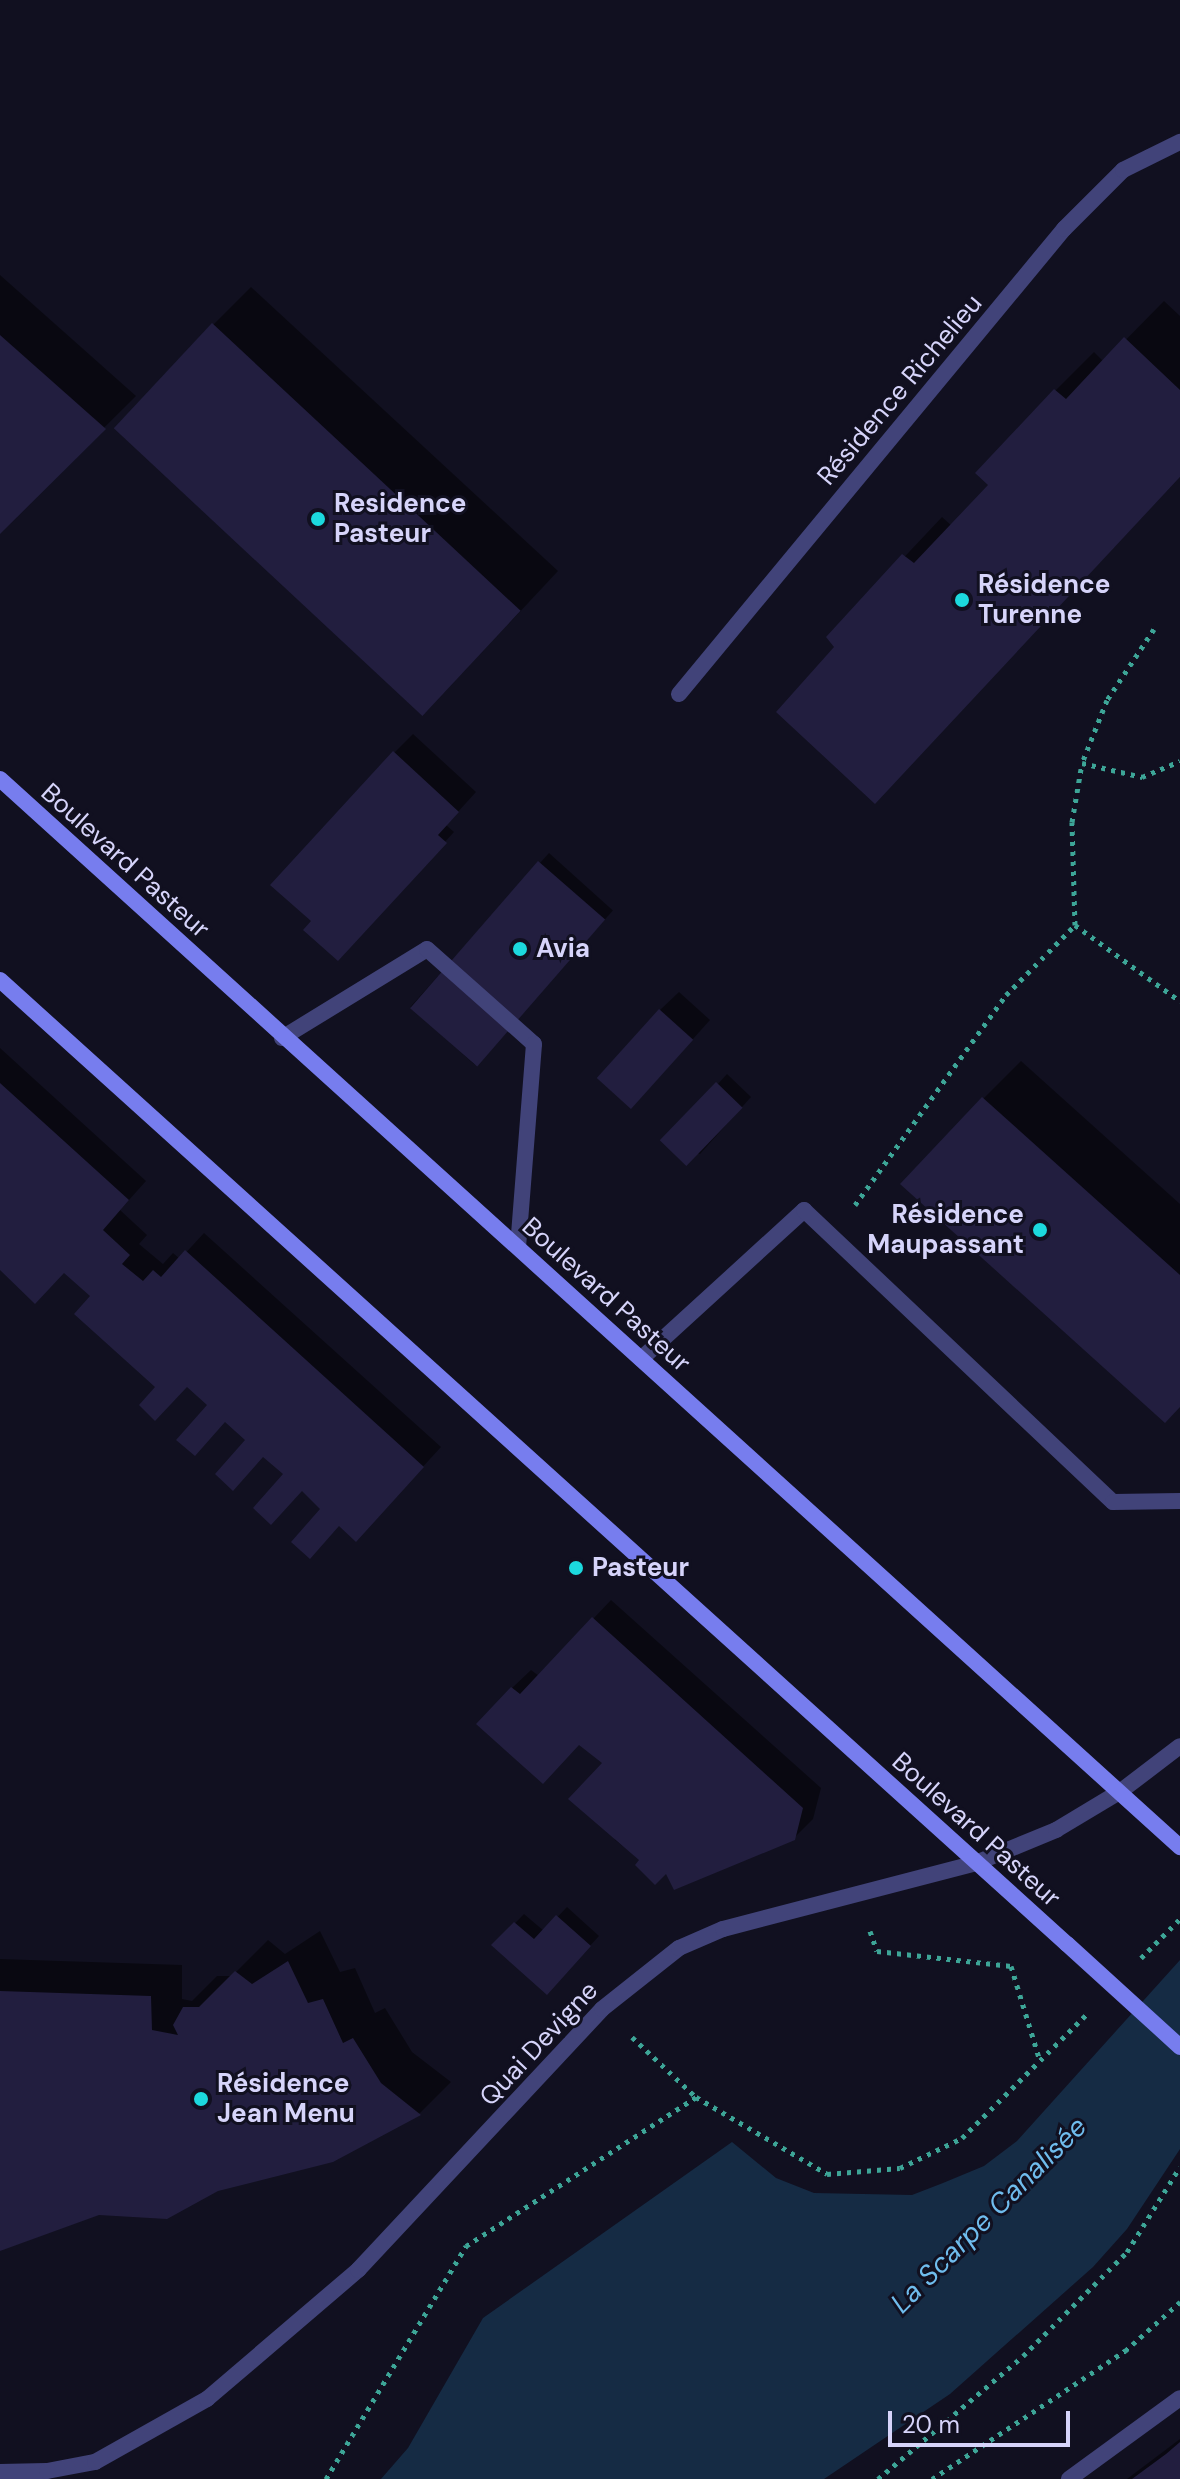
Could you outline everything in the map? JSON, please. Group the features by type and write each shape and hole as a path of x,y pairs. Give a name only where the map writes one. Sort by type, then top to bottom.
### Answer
{"main road":[{"name":"Boulevard Pasteur","path":"0,779 282,1038 518,1247 1180,1847"},
{"name":"Boulevard Pasteur","path":"0,980 1180,2047"}],"street":[{"name":"Résidence Richelieu","path":"679,694 1064,229 1123,170 1180,142"},
{"path":"282,1038 427,949 534,1044 518,1247"},
{"path":"641,1359 804,1210 1113,1502 1180,1501"},
{"name":"Quai Devigne","path":"0,2472 47,2471 95,2462 207,2399 358,2270 602,2009 679,1948 723,1929 857,1898 976,1863 1056,1830 1121,1791 1180,1746"},
{"path":"1069,2479 1180,2398"}],"path":[{"path":"827,1231 863,1198 1006,995 1075,925 1072,822 1082,763 1107,700 1154,629"},
{"path":"1082,763 1142,777 1180,761"},
{"path":"1075,925 1180,1001"},
{"path":"857,1898 877,1951 1011,1966 1040,2061"},
{"path":"1137,1963 1180,1919"},
{"path":"602,2009 696,2097 827,2174 900,2168 962,2138 1094,2006"},
{"path":"326,2479 466,2246 696,2097"},
{"path":"878,2479 1023,2356 1127,2252 1180,2167"},
{"path":"932,2479 1125,2351 1180,2302"}],"water":[{"name":"La Scarpe Canalisée","path":"1180,1960 1180,2149 1127,2229 1093,2267 950,2394 824,2479 381,2479 408,2448 483,2318 732,2142 776,2178 814,2193 912,2195 943,2183 984,2166 1017,2141"}],"building":[{"name":"Residence Pasteur","path":"212,323 521,611 422,716 114,428"},
{"path":"0,335 106,429 0,534"},
{"name":"Résidence Turenne","path":"1124,337 1180,390 1180,477 875,804 776,712 834,647 826,637 902,554 914,563 988,485 975,473 1054,389 1066,399"},
{"path":"393,751 459,812 438,835 447,843 338,961 303,930 311,921 270,885"},
{"path":"538,861 605,919 477,1067 410,1008"},
{"path":"659,1009 693,1040 631,1109 597,1078"},
{"path":"716,1082 743,1108 686,1166 660,1140"},
{"path":"0,1083 129,1200 103,1230 130,1255 122,1264 143,1281 153,1270 161,1277 185,1250 424,1467 356,1542 339,1526 310,1559 291,1542 320,1509 302,1491 271,1525 253,1508 283,1474 263,1457 233,1491 215,1474 245,1440 225,1422 195,1456 176,1440 207,1405 187,1387 155,1421 139,1405 155,1387 74,1314 90,1296 64,1273 35,1304 0,1270"},
{"name":"Résidence Maupassant","path":"982,1097 1180,1275 1180,1407 1165,1423 900,1184"},
{"path":"592,1617 803,1808 795,1840 674,1890 666,1874 655,1885 635,1865 639,1860 568,1799 602,1763 579,1745 543,1784 476,1724 511,1687 520,1694"},
{"path":"556,1915 591,1946 547,1995 491,1945 514,1922 534,1939"},
{"name":"Résidence Jean Menu","path":"288,1961 308,2003 323,1999 343,2043 353,2038 381,2083 421,2115 333,2162 218,2191 167,2219 99,2215 0,2251 0,1991 151,1996 152,2030 178,2035 173,2025 183,2007 199,2007 235,1971 252,1984"},
{"path":"1180,2442 1180,2479 1132,2479 1166,2454"}],"place":[{"name":"Residence Pasteur","path":"318,519"},
{"name":"Résidence Turenne","path":"962,600"},
{"name":"Avia","path":"520,949"},
{"name":"Résidence Maupassant","path":"1040,1230"},
{"name":"Pasteur","path":"576,1568"},
{"name":"Résidence Jean Menu","path":"201,2099"}]}
